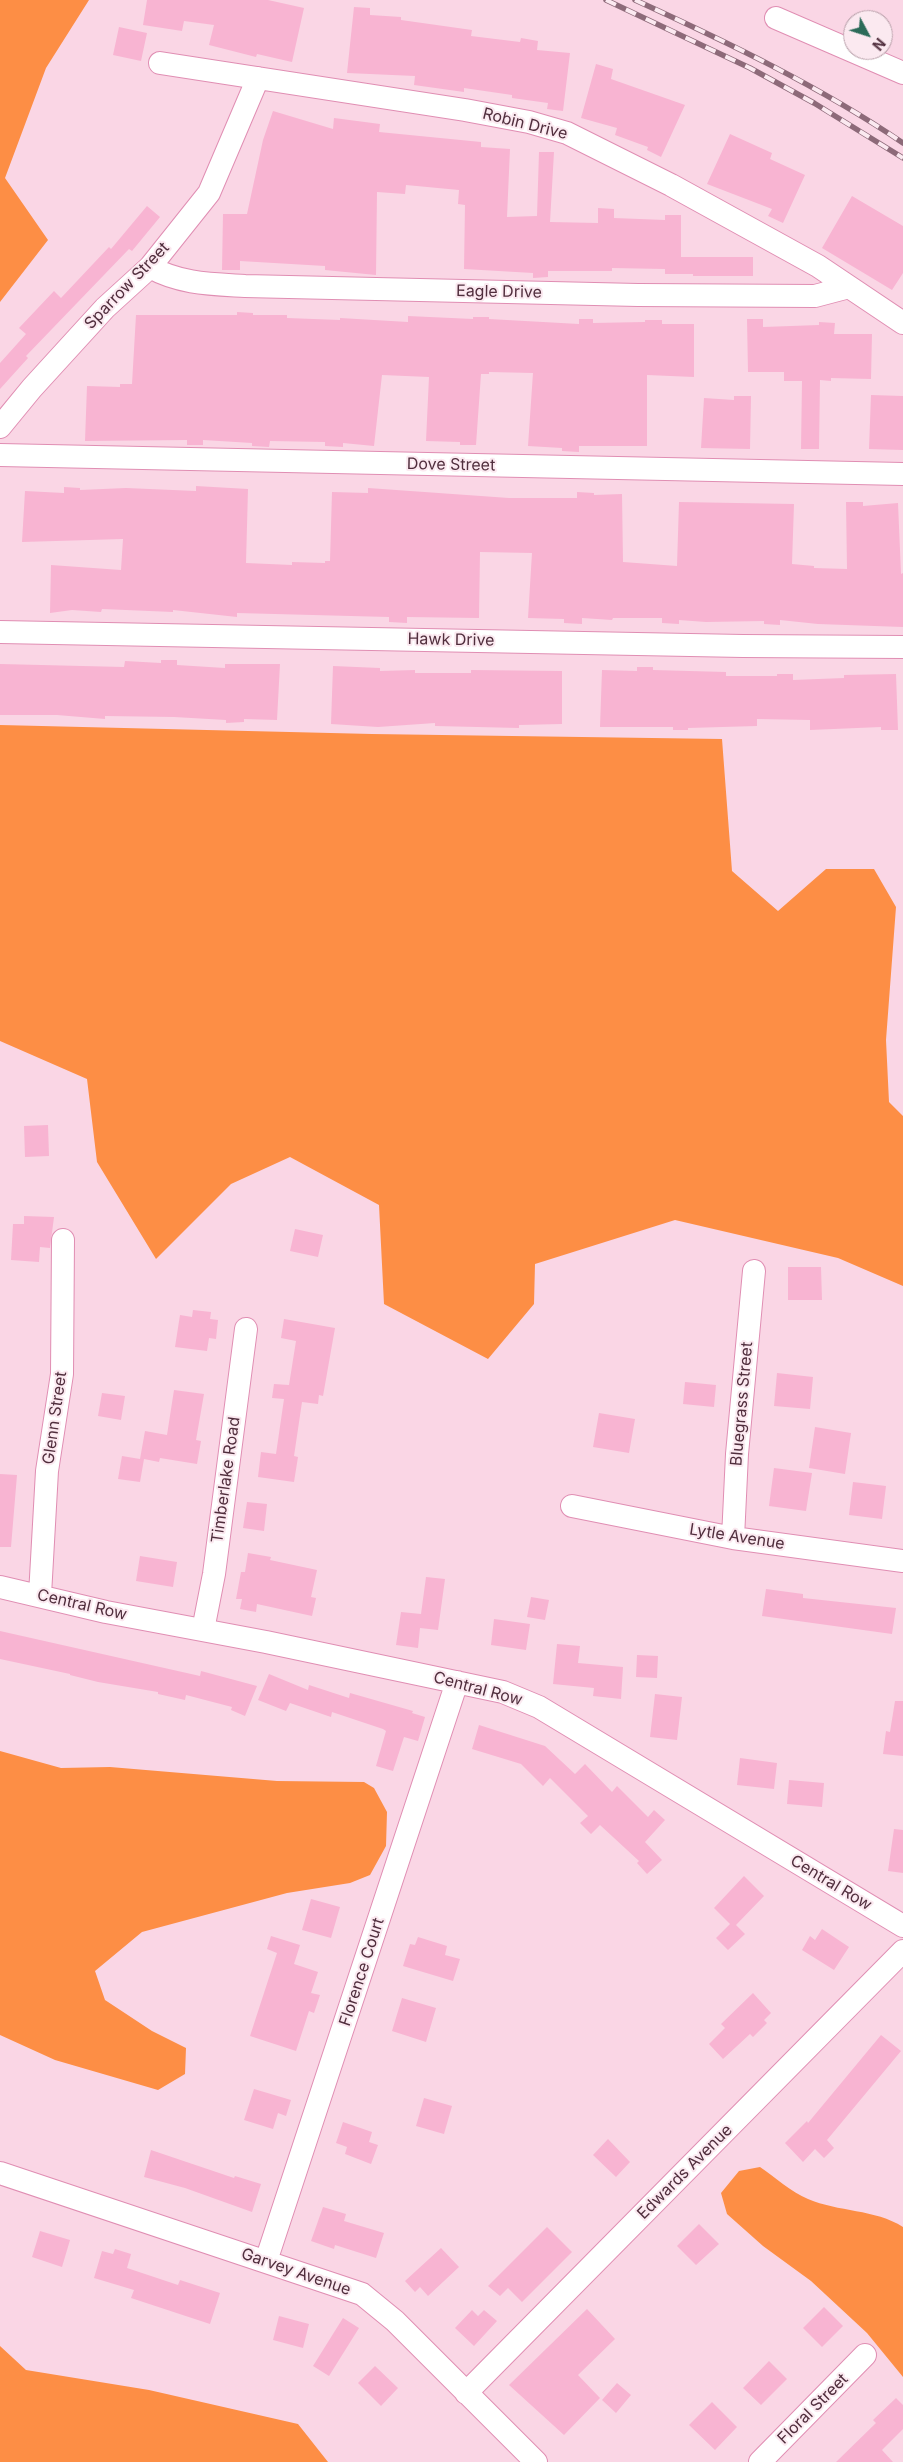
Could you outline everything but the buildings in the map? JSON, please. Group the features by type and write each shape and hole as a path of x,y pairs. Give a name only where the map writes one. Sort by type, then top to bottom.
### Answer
{"street":[{"path":"776,18 903,73"},
{"name":"Robin Drive","path":"160,63 465,110 529,122 567,133 671,185 818,266 903,324"},
{"name":"Sparrow Street","path":"0,427 32,388 104,308 150,267 209,194 258,78"},
{"name":"Eagle Drive","path":"150,267 161,274 191,282 245,286 628,295 815,296 849,287"},
{"name":"Dove Street","path":"0,455 903,474"},
{"name":"Hawk Drive","path":"0,632 733,646 903,646"},
{"name":"Glenn Street","path":"40,1595 43,1513 47,1470 62,1374 63,1240"},
{"name":"Bluegrass Street","path":"733,1538 736,1454 754,1271"},
{"name":"Timberlake Road","path":"203,1630 214,1574 246,1330"},
{"name":"Lytle Avenue","path":"572,1506 733,1538 903,1561"},
{"name":"Central Row","path":"0,1587 106,1612 203,1630 503,1692 539,1707 903,1926"},
{"name":"Florence Court","path":"266,2261 457,1682"},
{"name":"Edwards Avenue","path":"466,2393 903,1951"},
{"name":"Garvey Avenue","path":"0,2173 362,2294 373,2301 536,2462"},
{"name":"Floral Street","path":"760,2462 865,2356"}],"shaded area":[{"path":"0,0 89,0 46,68 5,178 48,240 0,302"},
{"path":"0,725 372,734 722,739 732,871 778,911 826,869 874,869 896,907 886,1040 889,1102 903,1116 903,1286 838,1258 675,1220 535,1264 534,1304 488,1359 384,1304 379,1205 290,1157 231,1184 156,1259 97,1162 87,1079 0,1041"},
{"path":"0,1751 61,1768 110,1767 277,1781 364,1782 374,1788 387,1812 386,1846 370,1875 350,1883 287,1893 142,1932 95,1971 105,2000 152,2031 186,2048 185,2074 158,2090 55,2060 0,2035"},
{"path":"760,2167 808,2199 881,2217 903,2227 903,2377 867,2333 811,2281 763,2246 727,2214 721,2193 739,2171"},
{"path":"0,2346 26,2370 149,2390 298,2424 328,2462 0,2462"}],"railway":[{"path":"606,0 750,68 814,103 903,158"},
{"path":"635,0 704,32 806,84 903,143"}]}
